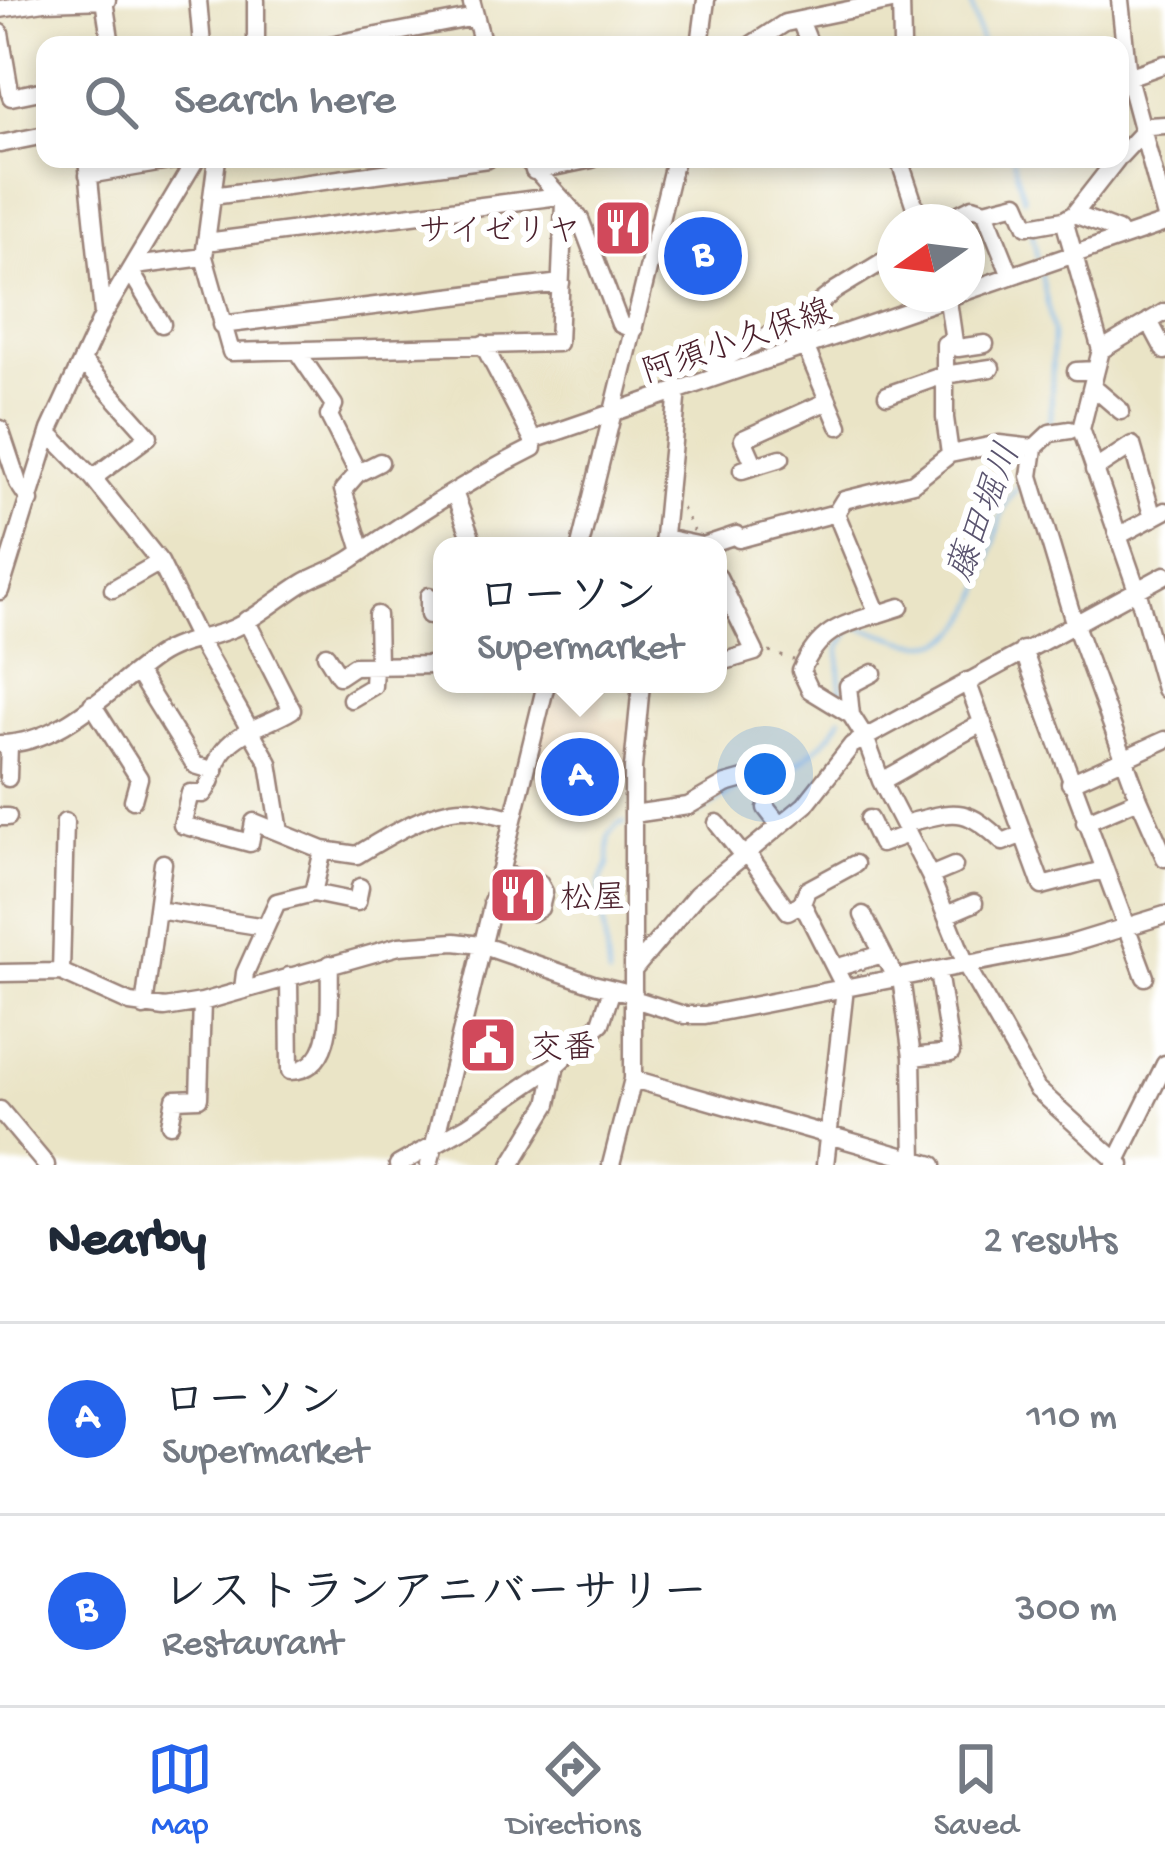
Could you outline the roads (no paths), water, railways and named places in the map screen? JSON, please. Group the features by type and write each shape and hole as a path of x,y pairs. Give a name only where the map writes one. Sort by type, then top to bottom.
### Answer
{"street":[{"path":"0,9 106,0 110,36"},
{"path":"198,0 201,36"},
{"path":"256,0 256,36"},
{"path":"701,36 706,0"},
{"path":"764,36 784,23 899,0 901,36"},
{"path":"1120,0 1124,36"},
{"path":"348,36 473,9"},
{"path":"800,20 806,36"},
{"path":"0,33 10,97 36,92"},
{"path":"1129,76 1165,64"},
{"path":"1129,80 1161,183 1165,219"},
{"path":"1129,146 1153,124 1165,125"},
{"path":"0,144 36,136"},
{"path":"87,168 104,315"},
{"path":"0,591 49,434 104,315 191,168"},
{"path":"216,168 205,250 231,352 558,343 562,199"},
{"path":"212,196 421,168"},
{"path":"533,168 583,224 620,324 634,329"},
{"path":"582,537 673,168"},
{"path":"903,168 914,204"},
{"path":"1109,168 1069,217 1074,254 1101,350 1081,429 1137,590 1165,689"},
{"path":"133,269 205,250 562,199"},
{"path":"1011,276 985,211 1017,203 1031,225 1069,217 1118,231"},
{"name":"阿須小久保線","path":"985,284 1165,219"},
{"path":"712,365 795,322 877,265"},
{"path":"133,269 161,324"},
{"path":"221,325 561,283"},
{"name":"阿須小久保線","path":"5,744 37,739 61,727 158,655 196,637 233,628 308,579 350,561 533,444 903,312"},
{"path":"955,312 958,348 985,344"},
{"path":"1101,350 1157,317 1165,351"},
{"path":"795,322 839,426"},
{"path":"950,454 945,344 954,342"},
{"path":"483,344 533,444"},
{"path":"297,351 334,405 328,416 358,472"},
{"path":"82,361 149,436 93,478"},
{"path":"887,394 944,375 991,368"},
{"path":"1076,370 1095,379 1121,411"},
{"path":"665,537 677,400"},
{"path":"781,458 749,468 743,439 829,401"},
{"path":"0,429 18,484 30,501"},
{"path":"727,538 736,535 739,539 836,513 844,500 913,483 950,454 999,444 1030,447 1050,433 1070,430"},
{"path":"49,434 93,478 160,562 196,637 268,764 280,832"},
{"path":"1094,470 1132,445 1159,515 1118,536"},
{"path":"1030,447 1030,476 1074,622 1139,799 1158,821 1165,858"},
{"path":"362,550 343,490 358,472 380,462"},
{"path":"454,492 470,537"},
{"path":"836,513 878,614"},
{"path":"113,589 160,562"},
{"path":"634,968 697,894 805,805 852,745 1165,575"},
{"path":"429,596 429,615 433,615"},
{"path":"727,596 755,652 727,660"},
{"path":"900,607 836,626 821,638 801,671 810,690 843,711 866,737 881,781 930,876 968,967 1037,1090 1118,1164 1165,1064"},
{"path":"351,700 373,686 377,615"},
{"path":"246,620 297,707 251,730 220,753 203,794 190,793 182,825 250,843 254,822 323,850 357,855 376,842 450,811 513,818"},
{"path":"1023,650 1145,977"},
{"path":"326,655 339,676 354,666 433,665"},
{"path":"137,672 195,765 215,770"},
{"path":"843,711 848,686 873,673"},
{"path":"967,681 1042,886 1103,870"},
{"path":"431,1156 544,693"},
{"path":"611,1165 633,1078 633,818 640,693"},
{"path":"92,704 139,778 133,800"},
{"path":"881,781 982,723"},
{"path":"1070,783 1165,740"},
{"path":"5,744 8,778"},
{"path":"633,818 688,806 726,784 772,770"},
{"path":"1085,822 1139,799"},
{"path":"766,808 780,826"},
{"path":"869,819 881,844 906,829 956,812 965,813 1003,842 1023,834"},
{"path":"61,972 65,822"},
{"path":"716,823 788,910 802,903 807,890 855,863"},
{"path":"313,893 323,850"},
{"path":"144,1007 163,863"},
{"path":"930,876 954,866"},
{"path":"492,902 533,912 540,908 544,892 539,883 500,873"},
{"path":"243,989 277,902 313,893 357,902 360,887"},
{"path":"802,903 844,988 825,1165"},
{"path":"946,915 974,903"},
{"path":"157,910 265,927"},
{"path":"633,1078 923,1163 899,978 862,915"},
{"path":"0,973 61,972 144,1007 165,1008 424,942 482,945 684,1015 705,1015 968,967 1067,945 1165,915"},
{"path":"835,968 883,954"},
{"path":"289,976 290,1071 304,1070 315,1065 324,1050 330,964"},
{"path":"912,1057 951,1053 938,972"},
{"path":"398,1165 431,1156 541,1079 601,1023 612,989"},
{"path":"170,1124 175,1100 200,1098 202,1002"},
{"path":"511,1165 548,1104 556,1065"},
{"path":"0,1110 46,1165"}],"waterway":[{"name":"藤田堀川","path":"970,0 980,36"},
{"name":"藤田堀川","path":"1015,168 1024,199"},
{"name":"藤田堀川","path":"1032,232 1037,257"},
{"name":"藤田堀川","path":"1041,273 1053,332 1051,418 1045,428"},
{"name":"藤田堀川","path":"859,628 920,644 941,642 956,634 976,604 1003,511 1022,479"},
{"name":"藤田堀川","path":"841,702 839,648 850,632"},
{"name":"藤田堀川","path":"764,782 808,756 841,717"},
{"name":"藤田堀川","path":"652,820 701,812 737,789"},
{"name":"藤田堀川","path":"609,977 599,884 608,865 609,836 625,822"}],"place":[{"name":"サイゼリヤ","path":"623,228"},
{"name":"レストランアニバーサリー","path":"703,256"},
{"name":"ローソン","path":"580,777"},
{"name":"松屋","path":"518,895"},
{"name":"交番","path":"488,1045"}]}
